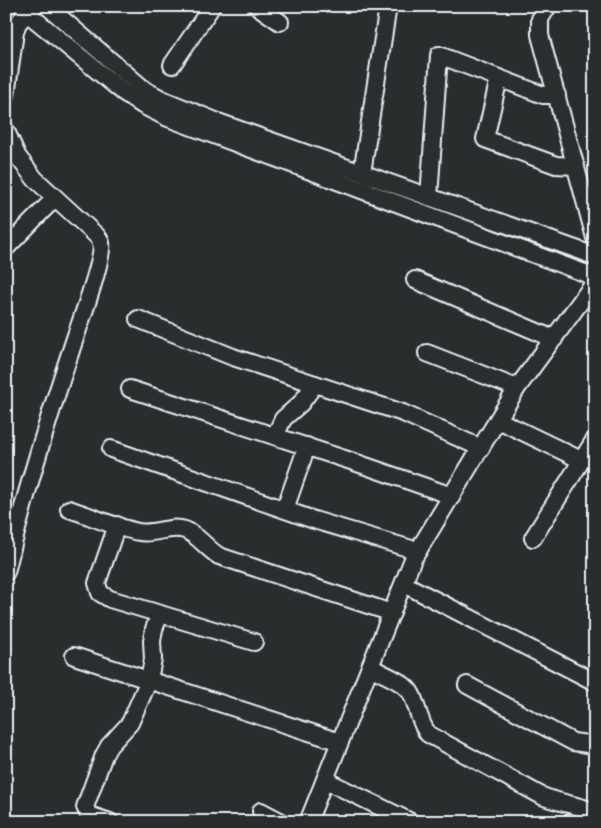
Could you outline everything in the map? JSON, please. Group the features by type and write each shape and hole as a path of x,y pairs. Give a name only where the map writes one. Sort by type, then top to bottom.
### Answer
{"street":[{"path":"47,6 145,90 164,100 218,122 595,257"},
{"path":"172,65 212,6"},
{"path":"258,6 280,22"},
{"path":"362,173 388,6"},
{"path":"548,6 540,19 540,35 595,238"},
{"path":"6,96 15,32 18,22 28,8 123,92 168,118 595,277"},
{"path":"429,197 439,55 543,95 556,95"},
{"path":"498,78 485,139 556,165 576,166"},
{"path":"6,131 18,157 34,179 97,236 102,244 101,253 25,497 6,572"},
{"path":"6,248 55,198"},
{"path":"415,280 554,340"},
{"path":"308,822 418,551 517,388 595,282"},
{"path":"138,319 233,358 404,413 481,448"},
{"path":"427,353 517,388"},
{"path":"275,436 282,419 301,402 315,384"},
{"path":"130,389 307,446 452,496"},
{"path":"498,420 581,460"},
{"path":"534,538 595,438"},
{"path":"285,509 307,446"},
{"path":"111,449 314,520 418,551"},
{"path":"69,509 139,532 152,533 177,528 187,531 196,537 208,550 219,556 392,612"},
{"path":"117,525 97,583 100,593 110,599 254,642"},
{"path":"404,584 595,682"},
{"path":"110,822 89,815 85,807 104,755 109,746 130,723 148,680 153,659 152,641 154,629 160,614"},
{"path":"74,656 340,742"},
{"path":"370,667 404,686 411,693 422,726 428,734 542,796 595,812"},
{"path":"467,685 573,742 595,745"},
{"path":"324,780 392,818 411,822"},
{"path":"261,811 282,822"}]}
